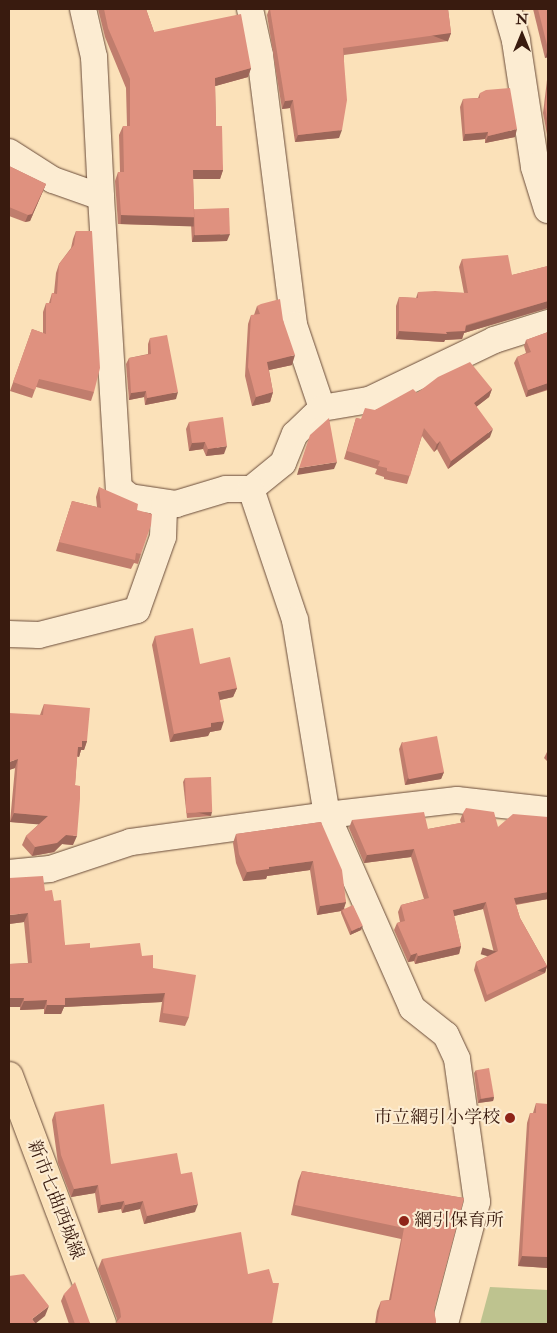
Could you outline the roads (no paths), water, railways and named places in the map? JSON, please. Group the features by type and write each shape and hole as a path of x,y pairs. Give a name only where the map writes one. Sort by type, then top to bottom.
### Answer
{"main road":[{"name":"新市七曲西城線","path":"9,1076 102,1324"}],"street":[{"path":"83,9 94,57 119,488 130,497 164,505 176,504 226,489 251,489 283,463 295,434 322,408 369,400 494,340 548,323"},
{"path":"250,9 260,54 294,325 322,408"},
{"path":"507,9 516,41 535,167 548,209"},
{"path":"9,152 53,180 101,197"},
{"path":"251,489 295,620 328,815 412,1008 446,1035 458,1059 477,1202 445,1324"},
{"path":"9,634 40,635 137,610 163,536 164,505"},
{"path":"9,873 50,869 131,842 328,815 456,800 548,810"}],"place":[{"name":"市立網引小学校","path":"510,1118"},
{"name":"網引保育所","path":"404,1221"}]}
